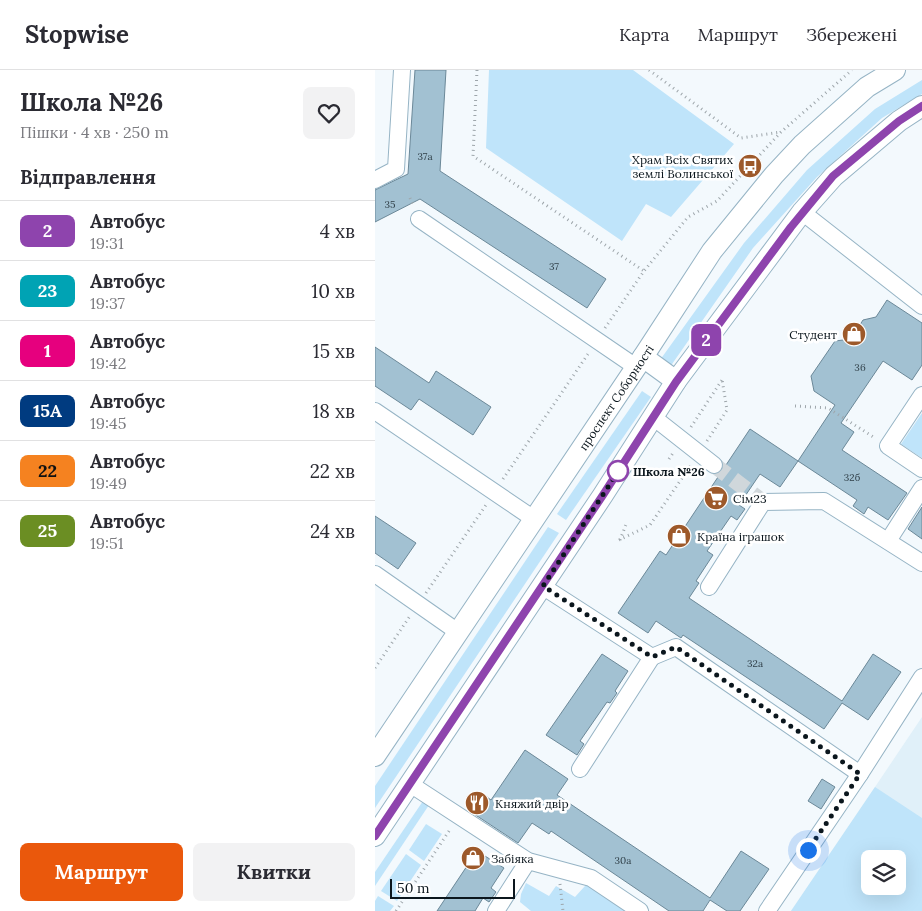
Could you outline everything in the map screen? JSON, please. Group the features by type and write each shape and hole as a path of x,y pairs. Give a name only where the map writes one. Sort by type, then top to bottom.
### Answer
{"main road":[{"name":"проспект Соборності","path":"375,756 712,251 774,175 802,145 867,87 895,70"},
{"path":"375,836 543,586 676,382 802,212 833,176 899,121 922,106"},
{"path":"639,362 676,382"}],"lane":[{"path":"375,180 396,169 402,70"},
{"path":"802,212 922,306"},
{"path":"419,219 597,340 639,362"},
{"path":"922,395 888,446 922,469"},
{"path":"375,411 534,519"},
{"path":"653,418 714,464"},
{"path":"888,541 922,488"},
{"path":"709,587 763,502 824,501 922,563"},
{"path":"375,574 458,632"},
{"path":"543,586 652,657"},
{"path":"580,769 652,657 676,647 860,774"},
{"path":"767,911 860,774 922,677"},
{"path":"410,784 528,861 591,878 640,911"},
{"path":"496,911 528,861"}],"path":[{"path":"477,70 473,156 644,271"},
{"path":"649,70 741,138 781,132"},
{"path":"375,668 644,271 688,217 717,201 781,132 852,70"},
{"path":"627,522 619,540 650,526 699,453 727,410 722,380 669,459"},
{"path":"795,406 829,408 888,446"},
{"path":"396,911 459,816"},
{"path":"558,869 563,911"}],"shaded area":[{"path":"489,70 633,70 734,144 671,217 646,204 622,241 486,148"},
{"path":"922,80 922,94 882,118 817,177 753,248 670,367 660,360 744,243 807,170 875,109"},
{"path":"642,391 651,397 566,520 557,514"},
{"path":"922,413 922,458 901,444"},
{"path":"548,527 559,533 375,808 375,786"},
{"path":"922,717 922,911 791,911"},
{"path":"875,787 922,818 922,911 791,911"},
{"path":"423,801 429,805 375,886 375,872"},
{"path":"426,824 442,834 424,861 409,850"},
{"path":"406,854 421,865 397,901 381,891"},
{"path":"526,883 549,896 556,886 575,897 585,886 590,886 629,911 531,911 520,902"},
{"path":"378,896 394,906 390,911 375,911 375,901"}],"building":[{"path":"415,70 446,70 440,171 606,279 587,308 420,199 375,222 375,190 408,174"},
{"path":"887,300 922,323 922,365 912,380 883,361 841,423 854,432 842,450 907,493 888,520 868,507 864,514 853,506 857,500 798,461 835,405 814,391 811,376 835,341 851,339 863,320 876,317"},
{"path":"375,347 429,383 436,371 491,407 473,435 419,399 411,410 375,386"},
{"path":"750,429 798,461 780,487 760,474 739,505 745,509 737,520 731,516 707,551 713,555 696,581 699,583 689,598 842,701 873,654 901,672 868,720 842,703 824,729 683,635 681,638 656,621 648,633 618,613 660,551 666,555"},
{"path":"922,507 922,539 908,529"},
{"path":"375,516 416,543 398,569 375,553"},
{"path":"602,654 628,671 615,691 617,693 610,703 607,702 580,741 584,744 577,755 546,735"},
{"path":"525,750 568,779 557,795 710,898 741,851 769,869 740,911 727,911 710,900 703,911 669,911 551,831 549,834 532,823 518,843 471,812 483,794 491,800"},
{"path":"822,779 835,787 821,809 808,801"},
{"path":"477,851 504,868 491,888 496,892 489,902 483,898 475,911 437,911"}],"tunnel":[{"path":"714,465 763,502"}],"bus line":[{"name":"2","path":"375,836 603,495 676,382 802,212 833,176 899,121 922,106"}],"place":[{"name":"Храм Всіх Святих землі Волинської","path":"750,166"},
{"name":"Студент","path":"854,334"},
{"name":"Школа №26","path":"618,471"},
{"name":"Сім23","path":"716,498"},
{"name":"Країна іграшок","path":"679,536"},
{"name":"Княжий двір","path":"477,803"},
{"name":"Забіяка","path":"473,858"}],"route":[{"path":"618,471 623,464 543,586 652,657 676,647 860,774 808,850"}]}
